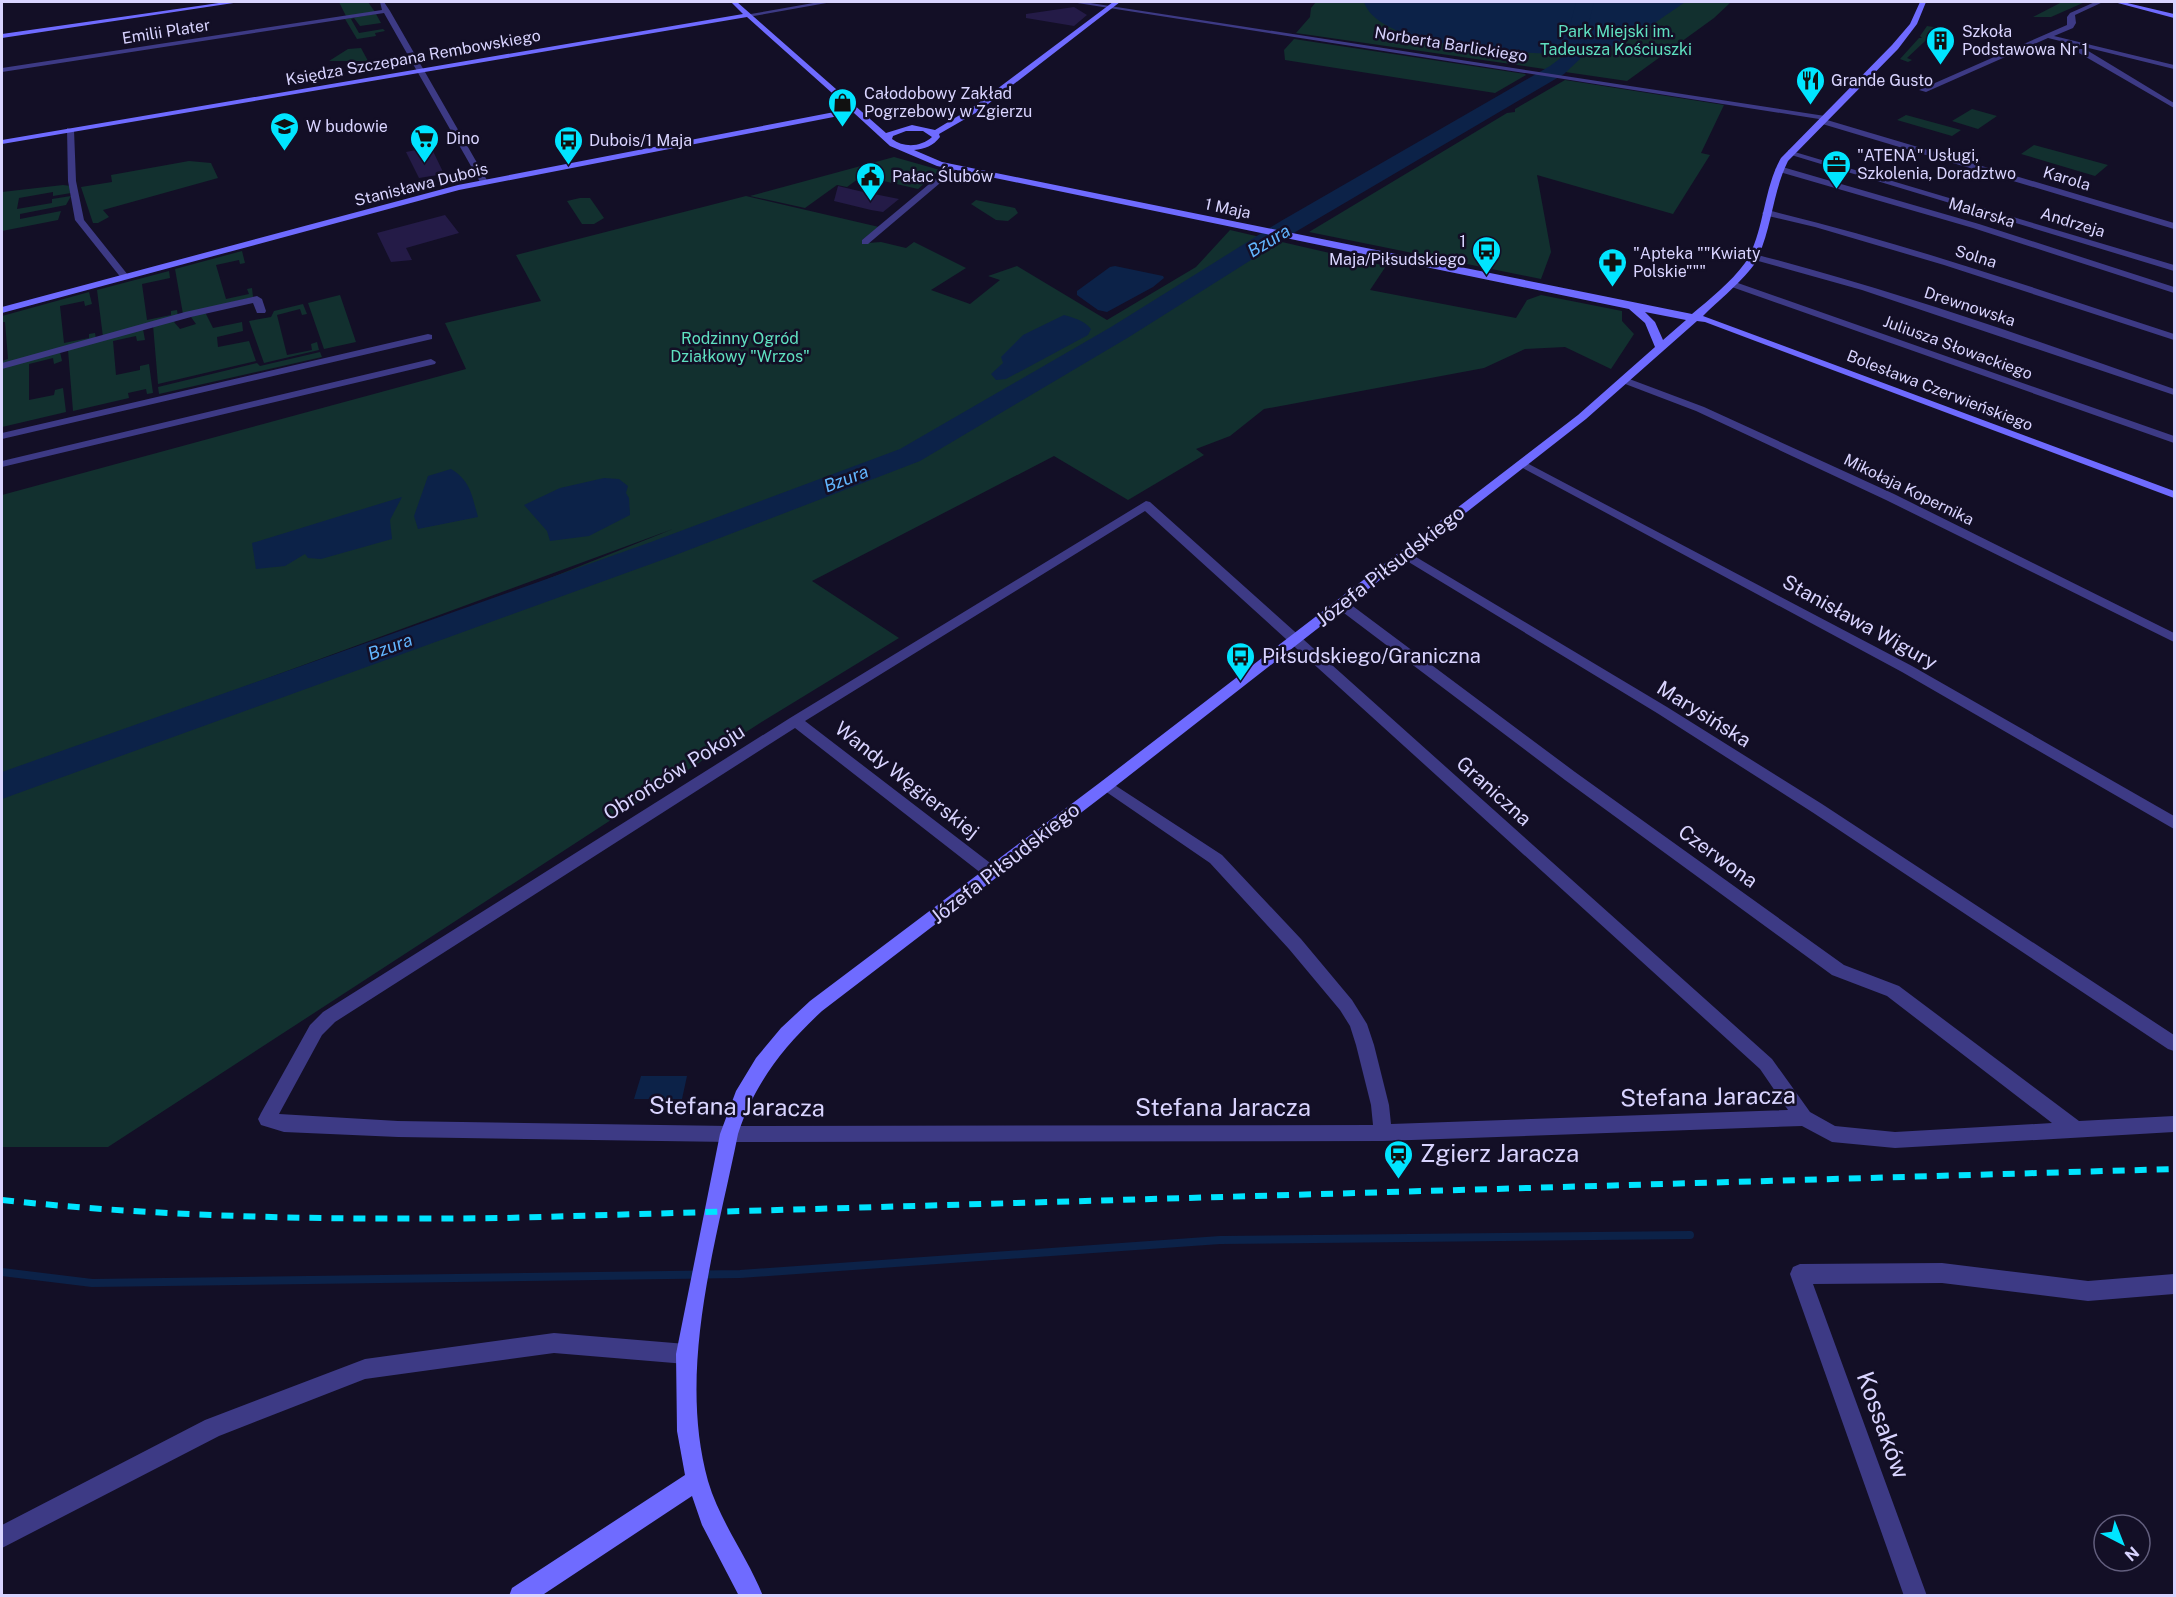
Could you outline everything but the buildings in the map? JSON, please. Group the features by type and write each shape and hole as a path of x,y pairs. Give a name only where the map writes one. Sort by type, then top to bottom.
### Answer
{"street":[{"path":"2,36 215,3 237,2"},
{"path":"381,2 484,182"},
{"path":"734,2 887,138 898,130"},
{"name":"Księdza Szczepana Rembowskiego","path":"2,142 829,2"},
{"path":"1075,2 1098,16"},
{"name":"Norberta Barlickiego","path":"1075,2 1559,75 1823,119"},
{"path":"932,132 964,117 1117,2"},
{"name":"Józefa Piłsudskiego","path":"752,1596 710,1517 697,1480 688,1431 686,1354 734,1114 760,1066 789,1030 816,1006 1523,464 1624,380 1732,284 1754,257 1779,169 1791,152 1906,35 1923,2"},
{"path":"1923,90 2072,25 2070,17 2072,14 2100,2"},
{"path":"2117,2 2175,16"},
{"name":"Emilii Plater","path":"2,70 387,11"},
{"path":"2047,36 2175,67"},
{"path":"2078,45 2077,47 2083,51 2174,105"},
{"path":"854,111 898,130 918,128 932,132 936,137 934,141 918,147 898,146"},
{"name":"Stanisława Dubois","path":"2,310 484,182 854,111"},
{"name":"Karola","path":"1823,119 2170,225"},
{"path":"70,130 72,181 80,220 125,277"},
{"name":"1 Maja","path":"887,138 890,143 934,162 955,167 1693,318"},
{"name":"1 Maja","path":"918,147 934,162"},
{"name":"Andrzeja","path":"1791,152 2175,268"},
{"path":"864,242 955,167"},
{"name":"Malarska","path":"1779,169 1976,226 2175,290"},
{"name":"Solna","path":"1767,213 1818,225 1947,263 2175,337"},
{"path":"2170,225 2175,214"},
{"name":"Drewnowska","path":"1754,257 1865,288 2026,340 2175,392"},
{"name":"Juliusza Słowackiego","path":"1732,284 2175,440"},
{"path":"2,366 181,316 257,299 261,311"},
{"path":"1630,305 1650,322 1660,346"},
{"name":"Bolesława Czerwieńskiego","path":"1693,318 1725,325 2175,495"},
{"path":"2,436 428,337"},
{"path":"2,464 431,362"},
{"name":"Mikołaja Kopernika","path":"1624,380 1700,409 1890,497 2175,638"},
{"name":"Stanisława Wigury","path":"1523,464 1890,660 2175,823"},
{"name":"Graniczna","path":"1146,505 1766,1064 1804,1118"},
{"name":"Obrońców Pokoju","path":"267,1119 316,1030 329,1017 497,908 795,721 1146,505"},
{"name":"Marysińska","path":"1406,555 1662,710 1817,808 2175,1044"},
{"name":"Czerwona","path":"1341,604 1570,776 1838,970 1893,991 2076,1130"},
{"name":"Wandy Węgierskiej","path":"795,721 992,873"},
{"path":"1107,785 1216,859 1295,944 1346,1005 1358,1024 1365,1045 1380,1105 1383,1133"},
{"name":"Stefana Jaracza","path":"267,1119 284,1124 398,1129 729,1134 1383,1133 1804,1118 1832,1134 1895,1140 2175,1125"},
{"name":"Kossaków","path":"1916,1596 1800,1274 1942,1273 2088,1291 2175,1284"},
{"path":"2,1537 213,1428 365,1370 555,1343 686,1354"},
{"path":"520,1596 697,1480"}],"green space":[{"path":"339,2 368,2 375,12 346,16"},
{"name":"Park Miejski im. Tadeusza Kościuszki","path":"1316,2 1731,2 1714,18 1627,81 1296,33 1310,17 1311,8"},
{"path":"2062,2 2085,2 2051,17 2033,17"},
{"path":"376,14 381,23 360,26 354,18 351,19 359,33 383,29 385,31 375,33 376,36 357,39 345,19"},
{"path":"1927,26 1939,28 1907,58 1912,60 1908,62 1900,59 1919,38 1922,38 1920,36"},
{"path":"1294,39 1526,75 1495,93 1285,60 1284,50"},
{"path":"361,48 368,61 329,61 348,49"},
{"path":"1565,80 1724,105 1701,153 1710,155 1673,214 1537,175 1551,252 1541,279 1309,232 1507,113 1515,112 1515,109"},
{"path":"1972,109 1997,116 1978,129 1952,121"},
{"path":"1906,115 1961,130 1952,136 1897,120"},
{"path":"2034,145 2108,165 2095,176 2021,154"},
{"path":"894,157 940,170 918,189 862,176 847,187 837,185 805,208 750,196"},
{"path":"189,161 211,163 218,178 103,210 109,217 93,223 81,187 112,182 111,175"},
{"path":"71,186 71,193 53,196 53,192 19,198 17,209 52,203 52,199 71,196 66,205 20,214 20,219 61,211 58,220 2,231 2,192"},
{"name":"Rodzinny Ogród Działkowy \"Wrzos\"","path":"746,196 879,227 862,240 868,243 881,242 906,248 914,242 966,268 931,290 970,304 1000,280 988,276 1017,266 1107,320 1196,267 1230,230 1386,266 1370,290 1516,318 1527,300 1541,295 1622,311 1622,321 1634,334 1611,369 1565,347 1525,349 1484,368 1264,409 1230,436 1196,449 1204,455 1128,500 1054,456 812,581 899,638 760,723 108,1147 2,1147 2,796 673,529 2,776 2,495 466,369 445,323 541,301 516,255"},
{"path":"590,198 604,218 594,224 582,224 567,201"},
{"path":"976,200 1015,208 1018,213 1008,221 996,220 971,204"},
{"path":"242,251 245,263 240,264 239,260 216,265 226,299 249,294 247,289 252,288 253,297 183,314 175,269"},
{"path":"169,271 170,278 142,284 147,320 171,315 171,311 177,310 178,316 103,337 97,290"},
{"path":"89,292 92,304 85,306 84,301 60,306 64,343 89,338 89,334 95,333 96,339 2,364 2,361 8,359 5,322 2,322 2,316"},
{"path":"340,295 356,342 324,349 308,303"},
{"path":"303,304 307,314 302,315 300,309 277,315 287,355 312,350 311,344 317,342 319,350 264,363 249,321 271,317 274,311"},
{"path":"205,312 213,328 242,322 243,331 217,337 218,347 249,341 256,361 158,384 153,325 178,319 174,322 180,329 196,324 191,317"},
{"path":"143,329 145,340 137,341 136,336 113,341 116,375 140,370 140,366 149,364 153,393 147,394 146,389 128,393 129,398 73,411 68,350"},
{"path":"60,352 62,361 54,364 53,358 29,364 29,400 54,395 55,390 63,388 66,412 2,427 2,368"},
{"path":"320,352 322,357 159,394 158,387 257,363 260,366"}],"water":[{"path":"1364,2 1685,2 1647,28 1607,49 1568,58 1555,54 1480,49 1420,38 1394,29 1375,17"},
{"path":"1115,266 1164,278 1153,287 1107,312 1098,310 1077,295 1077,291 1110,267"},
{"path":"1064,315 1085,323 1091,329 1088,335 1006,379 996,380 991,374 1003,363 1001,357 1023,335"},
{"path":"451,469 467,484 478,517 418,529 414,516 428,476"},
{"path":"604,478 619,479 628,486 626,493 629,498 630,515 589,536 550,541 547,531 524,505 560,488"},
{"path":"402,497 390,520 392,539 321,559 308,558 305,554 285,566 256,569 252,543"},
{"path":"641,1076 687,1076 682,1099 634,1099"}],"waterway":[{"name":"Bzura","path":"2,786 662,549 910,455 1120,332 1289,226 1557,70 1571,59 1585,2"},
{"path":"2,1272 92,1283 740,1274 1220,1240 1690,1235"}],"railway":[{"path":"2,1200 190,1214 379,1219 505,1218 2174,1169"}],"place":[{"name":"Szkoła Podstawowa Nr 1","path":"1941,66"},
{"name":"Grande Gusto","path":"1810,106"},
{"name":"Całodobowy Zakład Pogrzebowy w Zgierzu","path":"843,128"},
{"name":"W budowie","path":"285,152"},
{"name":"Dino","path":"425,164"},
{"name":"Dubois/1 Maja","path":"568,166"},
{"name":"\"ATENA\" Usługi, Szkolenia, Doradztwo","path":"1836,190"},
{"name":"Pałac Ślubów","path":"871,202"},
{"name":"1 Maja/Piłsudskiego","path":"1487,276"},
{"name":"\"Apteka \"\"Kwiaty Polskie\"\"\"","path":"1612,288"},
{"name":"Piłsudskiego/Graniczna","path":"1241,682"},
{"name":"Zgierz Jaracza","path":"1399,1180"}]}
